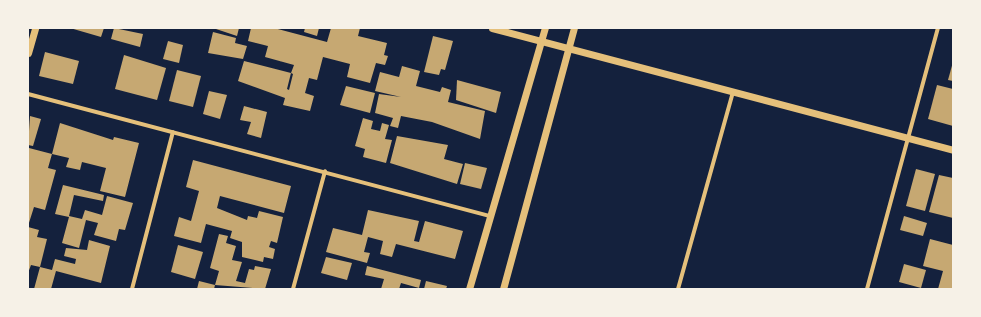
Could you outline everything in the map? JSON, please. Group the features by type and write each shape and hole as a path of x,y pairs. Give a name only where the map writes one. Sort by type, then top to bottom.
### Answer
{"street":[{"path":"28,53 35,28"},
{"path":"492,28 953,150"},
{"path":"469,289 545,28"},
{"path":"503,289 574,28"},
{"path":"866,289 938,28"},
{"path":"678,289 733,92"},
{"path":"28,94 325,171 490,216"},
{"path":"132,289 173,132"},
{"path":"293,289 325,171"}],"building":[{"path":"70,28 104,28 101,37"},
{"path":"114,28 143,34 140,47 111,39"},
{"path":"213,28 239,28 237,36"},
{"path":"251,28 274,28 327,42 331,28 360,28 358,36 387,43 384,55 388,56 385,65 376,63 370,83 347,77 350,64 323,57 317,80 309,78 305,93 314,96 310,111 283,105 285,98 238,81 244,61 291,73 294,65 265,57 268,46 248,41","holes":["291,73 293,74 289,90 287,89"]},
{"path":"305,28 319,28 317,36 304,32"},
{"path":"213,32 236,38 235,43 247,46 243,59 208,53"},
{"path":"433,36 453,41 445,70 441,69 439,75 424,72"},
{"path":"168,41 183,45 179,63 163,59"},
{"path":"45,52 79,61 73,84 39,76"},
{"path":"124,55 166,68 157,100 115,89"},
{"path":"953,62 953,81 948,80"},
{"path":"402,66 420,71 416,86 440,92 442,87 451,90 448,102 485,111 480,139 432,122 401,116 398,128 390,126 393,118 375,113 379,94 401,97 375,91 380,72 399,77"},
{"path":"177,70 201,76 193,107 169,101"},
{"path":"457,80 501,92 496,113 456,100"},
{"path":"937,85 953,89 953,126 928,119"},
{"path":"346,86 375,93 370,113 340,105"},
{"path":"209,91 227,95 220,119 203,114"},
{"path":"244,106 267,112 261,138 247,134 251,122 240,120"},
{"path":"30,116 41,119 33,146 28,145"},
{"path":"363,118 373,121 371,129 380,131 382,123 389,125 385,139 392,140 386,163 363,157 365,149 355,146"},
{"path":"60,123 113,140 114,137 139,143 125,197 100,191 106,168 82,162 80,170 66,167 69,158 52,154"},
{"path":"397,136 448,145 444,159 463,164 457,184 390,163"},
{"path":"29,148 52,154 48,168 56,170 45,210 34,207 28,226"},
{"path":"193,160 291,186 284,213 220,196 217,208 247,220 248,216 257,218 259,211 283,217 277,243 271,241 269,247 275,249 273,259 264,257 263,262 242,257 242,242 230,238 232,231 206,224 201,243 174,236 179,217 191,221 199,191 186,187"},
{"path":"465,163 487,168 481,189 460,184"},
{"path":"916,169 935,174 925,211 906,206"},
{"path":"939,175 953,178 953,218 929,212"},
{"path":"63,185 104,195 103,201 74,195 69,216 82,219 85,210 102,215 107,196 133,203 125,230 119,229 116,241 94,235 98,223 86,220 79,248 62,243 69,217 55,214"},
{"path":"368,210 419,221 414,241 419,242 425,221 463,231 455,259 396,244 392,257 380,254 383,241 368,237 364,252 370,253 367,263 326,252 333,228 362,235"},
{"path":"904,216 927,223 923,236 900,230"},
{"path":"28,227 39,230 37,237 47,239 40,267 31,265 28,273"},
{"path":"219,234 228,236 226,243 236,246 232,260 242,262 236,281 245,283 249,269 254,270 255,266 271,269 265,289 215,285 219,271 210,268"},
{"path":"930,239 953,245 953,289 938,289 943,271 923,266"},
{"path":"89,240 110,246 101,283 56,271 51,289 34,289 40,267 52,270 55,259 75,264 76,259 64,256 66,248 87,250"},
{"path":"178,245 203,252 195,279 171,272"},
{"path":"326,257 352,263 347,280 321,273"},
{"path":"904,264 926,270 921,288 899,282"},
{"path":"367,266 421,280 419,288 401,283 399,289 381,289 384,279 365,275"},
{"path":"199,281 215,285 214,289 197,289"},
{"path":"426,281 447,286 446,289 424,289"}]}
